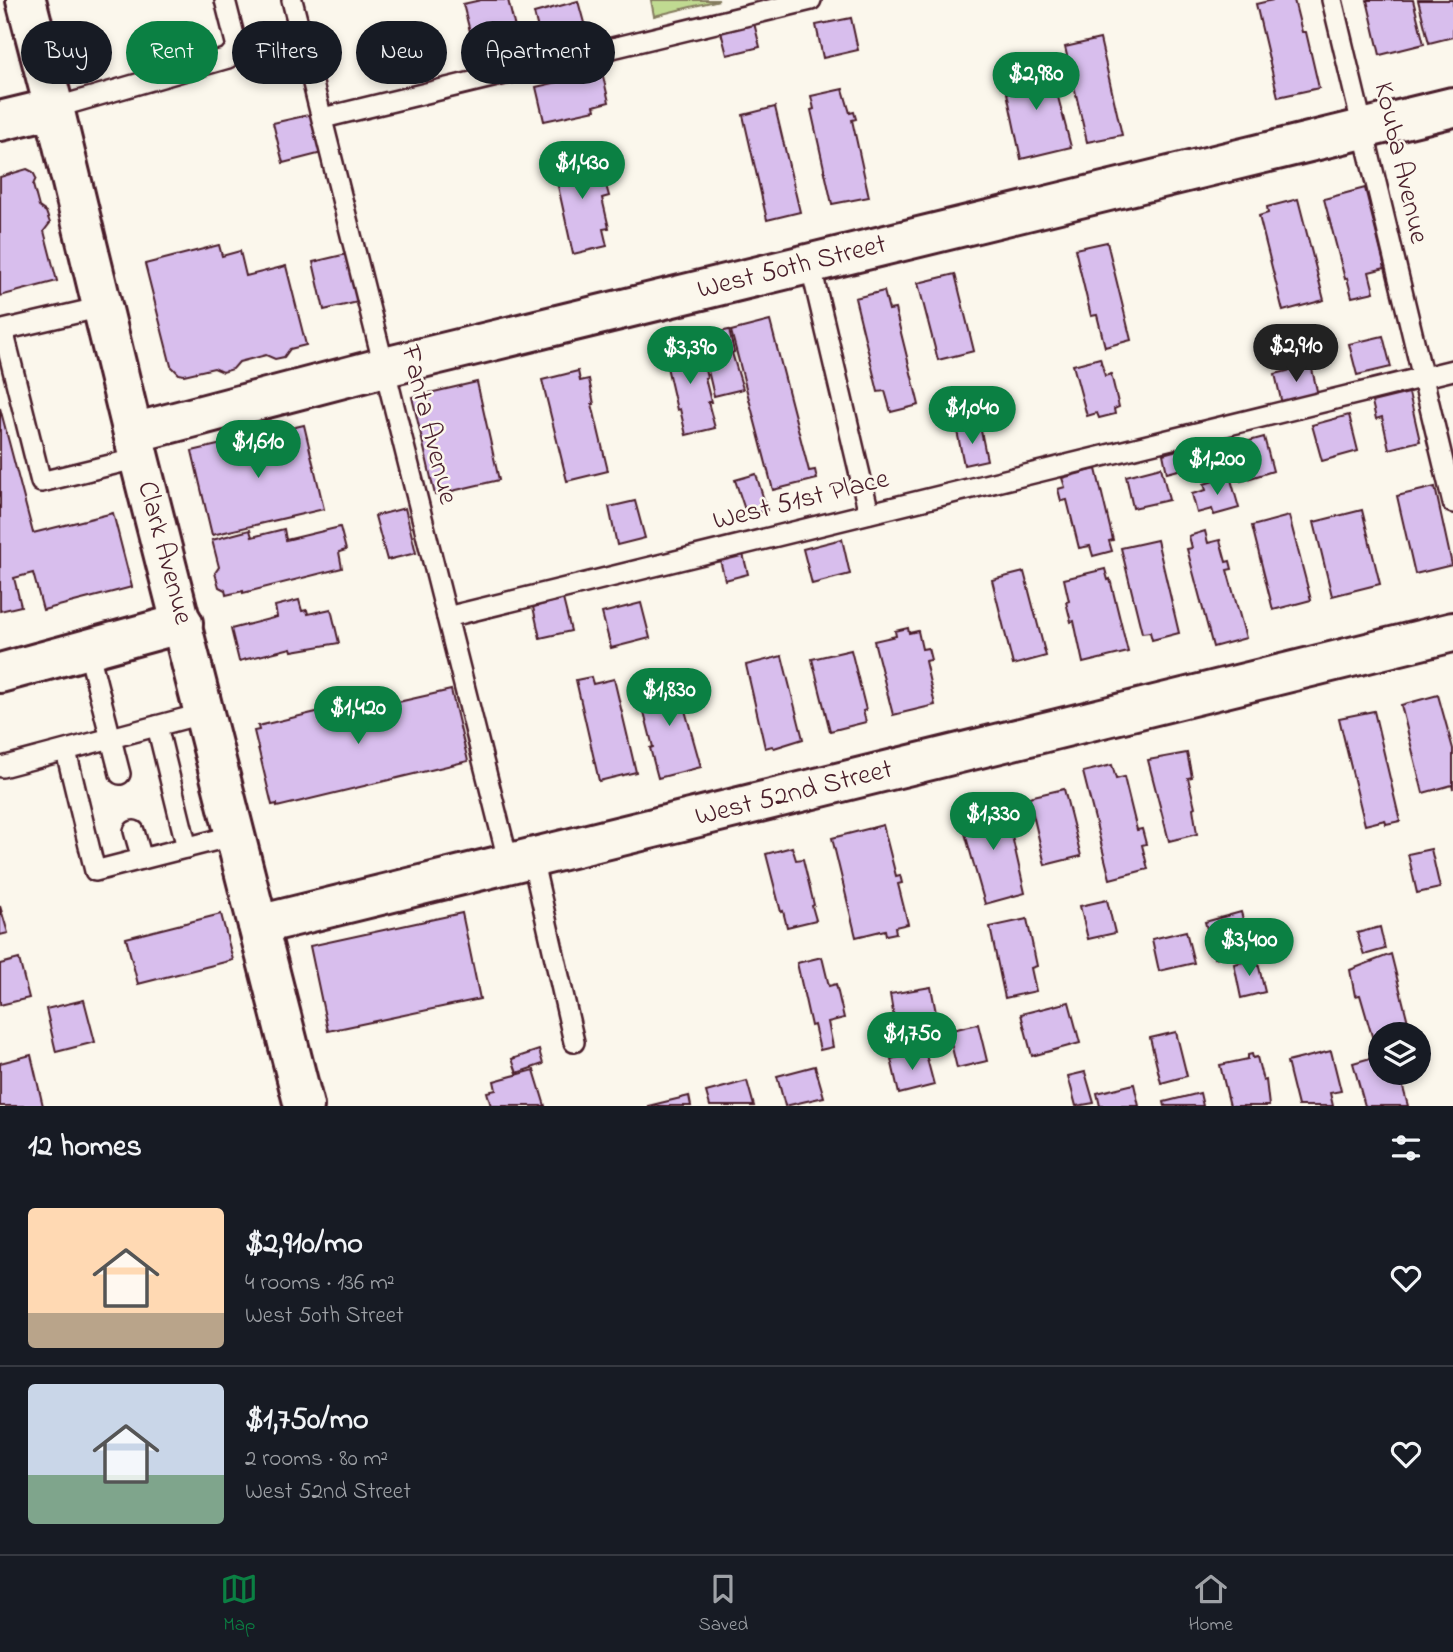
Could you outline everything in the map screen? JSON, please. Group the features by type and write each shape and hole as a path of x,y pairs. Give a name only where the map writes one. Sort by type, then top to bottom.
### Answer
{"street":[{"name":"Clark Avenue","path":"26,0 304,1106"},
{"name":"West 50th Street","path":"136,445 385,367 1453,107"},
{"path":"0,121 54,108"},
{"path":"0,673 183,623"},
{"name":"West 52nd Street","path":"258,925 1453,632"}],"lane":[{"path":"54,108 228,58 237,47 225,0"},
{"name":"Fanta Avenue","path":"292,0 447,617 574,1042"},
{"path":"323,118 811,0"},
{"name":"Kouba Avenue","path":"1332,0 1453,503"},
{"path":"810,263 869,513"},
{"path":"102,307 3,330 41,482 136,445"},
{"name":"West 51st Place","path":"447,617 1453,370"},
{"path":"88,649 120,774"},
{"path":"2,767 205,713"},
{"path":"157,726 187,848"},
{"path":"66,751 95,871 236,835"},
{"path":"134,831 142,859"}],"green space":[{"path":"651,0 719,0 654,16"}],"building":[{"path":"481,0 508,0 513,21 467,21 463,4"},
{"path":"1273,0 1294,0 1302,32 1306,32 1319,88 1278,97 1256,4"},
{"path":"1367,0 1413,0 1424,44 1380,55"},
{"path":"1418,0 1453,0 1453,37 1429,43"},
{"path":"578,1 583,21 536,21 534,13"},
{"path":"851,18 858,50 823,58 816,25"},
{"path":"754,23 760,47 727,55 721,32"},
{"path":"1100,39 1122,135 1087,142 1065,47"},
{"path":"1038,65 1040,73 1052,74 1071,147 1021,159 1003,74"},
{"path":"549,84 605,84 609,102 594,106 595,110 544,121 536,87"},
{"path":"843,89 850,113 854,112 856,119 852,120 869,197 832,204 811,110 814,109 811,96"},
{"path":"775,107 800,212 767,220 743,115"},
{"path":"313,114 322,153 283,163 273,123"},
{"path":"591,150 597,179 604,178 609,196 602,198 609,228 603,229 607,246 573,254 552,159"},
{"path":"27,169 33,172 36,178 33,185 39,207 46,212 50,223 44,231 57,281 0,296 0,177"},
{"path":"1365,188 1385,268 1369,272 1374,292 1352,297 1324,199"},
{"path":"1298,199 1324,300 1283,311 1259,216 1268,213 1267,207"},
{"path":"1107,242 1131,340 1105,347 1097,315 1091,316 1075,249"},
{"path":"219,245 222,256 240,251 246,276 286,266 306,345 290,349 284,357 275,359 266,355 239,362 233,369 223,372 214,368 179,374 171,366 145,264"},
{"path":"351,253 362,301 324,310 313,262"},
{"path":"955,274 974,351 938,360 918,283"},
{"path":"884,291 889,310 895,309 919,405 891,412 885,391 878,392 855,298"},
{"path":"770,321 809,471 815,470 817,479 773,490 731,331"},
{"path":"729,330 734,352 732,353 743,389 714,396 700,336"},
{"path":"1383,336 1391,367 1357,375 1349,344"},
{"path":"697,338 715,428 686,435 680,409 677,410 665,358 670,357 667,345"},
{"path":"1100,358 1105,376 1111,374 1119,407 1114,409 1115,414 1099,418 1097,413 1087,416 1073,365"},
{"path":"1311,365 1318,395 1282,404 1275,374"},
{"path":"578,371 580,381 589,379 592,404 608,471 567,481 542,380"},
{"path":"477,382 499,480 435,495 412,397"},
{"path":"1409,393 1420,441 1389,449 1382,417 1376,419 1372,402"},
{"path":"0,408 33,533 113,513 132,587 43,610 33,573 14,578 21,606 0,611"},
{"path":"1349,415 1358,451 1322,461 1312,425"},
{"path":"304,425 324,509 212,535 192,451"},
{"path":"980,426 987,460 964,465 957,431"},
{"path":"1264,437 1273,471 1241,481 1231,446"},
{"path":"1185,448 1190,467 1167,473 1163,454"},
{"path":"1161,467 1169,500 1133,508 1126,476"},
{"path":"1096,469 1113,540 1109,541 1112,551 1093,556 1090,546 1079,548 1067,500 1061,501 1058,489 1065,487 1062,478"},
{"path":"756,474 767,510 747,516 735,480"},
{"path":"1230,476 1239,508 1214,515 1212,509 1197,513 1192,494 1206,490 1204,484"},
{"path":"1435,487 1452,565 1415,574 1397,496"},
{"path":"635,501 645,538 617,545 609,507"},
{"path":"405,508 416,553 387,560 375,516"},
{"path":"1362,510 1380,584 1332,596 1314,522"},
{"path":"1289,516 1311,600 1273,610 1252,526"},
{"path":"340,527 346,550 339,552 342,568 243,593 226,595 225,590 219,587 215,573 219,567 212,540 250,530 252,537 284,529 286,540"},
{"path":"1205,531 1208,543 1220,540 1226,562 1230,561 1232,569 1227,570 1246,638 1213,647 1187,549 1192,548 1189,536"},
{"path":"842,539 850,574 812,584 803,549"},
{"path":"1157,540 1179,633 1152,640 1150,632 1142,633 1121,548"},
{"path":"743,554 748,574 725,580 720,560"},
{"path":"1105,569 1108,580 1110,579 1128,652 1083,663 1074,621 1071,622 1066,602 1069,601 1064,579"},
{"path":"1024,572 1046,656 1013,665 992,580"},
{"path":"563,599 571,631 540,638 533,607"},
{"path":"299,600 302,611 307,610 308,614 331,609 339,643 292,651 291,648 239,661 231,629 277,617 275,606"},
{"path":"641,603 650,638 611,648 602,613"},
{"path":"908,628 909,633 918,631 922,649 928,648 931,660 925,661 935,705 893,715 874,641 896,636 895,631"},
{"path":"851,650 866,710 863,711 866,722 830,731 812,659"},
{"path":"782,656 803,739 765,748 746,665"},
{"path":"671,673 671,683 676,683 674,677 680,675 684,688 679,689 701,767 658,778 641,700 641,687 667,684 665,675"},
{"path":"591,677 593,684 614,679 636,772 599,781 576,680"},
{"path":"451,690 468,761 277,807 277,804 272,805 254,731 259,730 258,726 383,696 385,705"},
{"path":"1438,695 1453,749 1453,789 1452,785 1423,793 1401,705"},
{"path":"1374,711 1400,821 1386,824 1385,820 1365,825 1339,718"},
{"path":"1187,753 1197,834 1169,841 1148,760"},
{"path":"1112,765 1116,779 1124,777 1137,830 1142,829 1146,844 1142,845 1148,869 1110,879 1083,772"},
{"path":"1064,789 1081,856 1045,865 1029,797"},
{"path":"1004,801 1025,893 985,904 959,812"},
{"path":"883,825 896,876 900,875 902,883 898,884 908,924 895,927 896,933 886,935 885,930 856,937 832,838"},
{"path":"792,847 796,860 803,859 816,920 787,927 766,854"},
{"path":"1431,849 1440,888 1417,893 1408,854"},
{"path":"1107,900 1115,933 1088,939 1080,906"},
{"path":"0,906 8,933 0,935"},
{"path":"1241,912 1251,948 1215,958 1205,922"},
{"path":"462,913 480,999 328,1031 310,946"},
{"path":"221,914 233,960 138,984 126,938"},
{"path":"1027,919 1037,966 1031,968 1036,991 1005,998 990,927"},
{"path":"1380,927 1385,949 1364,955 1357,933"},
{"path":"1186,931 1194,963 1159,971 1152,939"},
{"path":"1391,954 1408,1022 1368,1022 1360,995 1355,996 1350,970"},
{"path":"822,957 829,986 836,984 844,1018 828,1022 833,1047 820,1050 814,1025 811,1026 797,963"},
{"path":"19,959 29,998 0,1005 0,964"},
{"path":"1257,959 1265,992 1241,998 1234,964"},
{"path":"931,987 939,1028 897,1036 890,994"},
{"path":"84,1000 95,1042 56,1052 46,1009"},
{"path":"1069,1002 1080,1043 1032,1056 1021,1014"},
{"path":"978,1024 987,1061 957,1068 948,1031"},
{"path":"1176,1032 1187,1076 1161,1083 1150,1038"},
{"path":"539,1050 543,1064 517,1073 512,1059"},
{"path":"925,1051 934,1085 899,1094 891,1059"},
{"path":"1331,1051 1341,1091 1330,1093 1333,1106 1298,1106 1287,1062"},
{"path":"1252,1054 1253,1058 1257,1057 1263,1081 1266,1080 1269,1106 1230,1106 1220,1065 1248,1059 1248,1055"},
{"path":"31,1055 43,1106 0,1106 0,1063"},
{"path":"1368,1059 1368,1085 1402,1085 1408,1106 1365,1106 1353,1063"},
{"path":"815,1066 824,1097 785,1106 777,1076"},
{"path":"534,1070 545,1106 491,1106 487,1092 496,1090 494,1081"},
{"path":"1085,1072 1094,1103 1076,1106 1068,1076"},
{"path":"747,1081 754,1106 710,1106 706,1092"},
{"path":"1134,1084 1139,1106 1100,1106 1097,1093"},
{"path":"1200,1093 1203,1106 1165,1106 1164,1102"},
{"path":"689,1096 691,1106 648,1106"}]}
